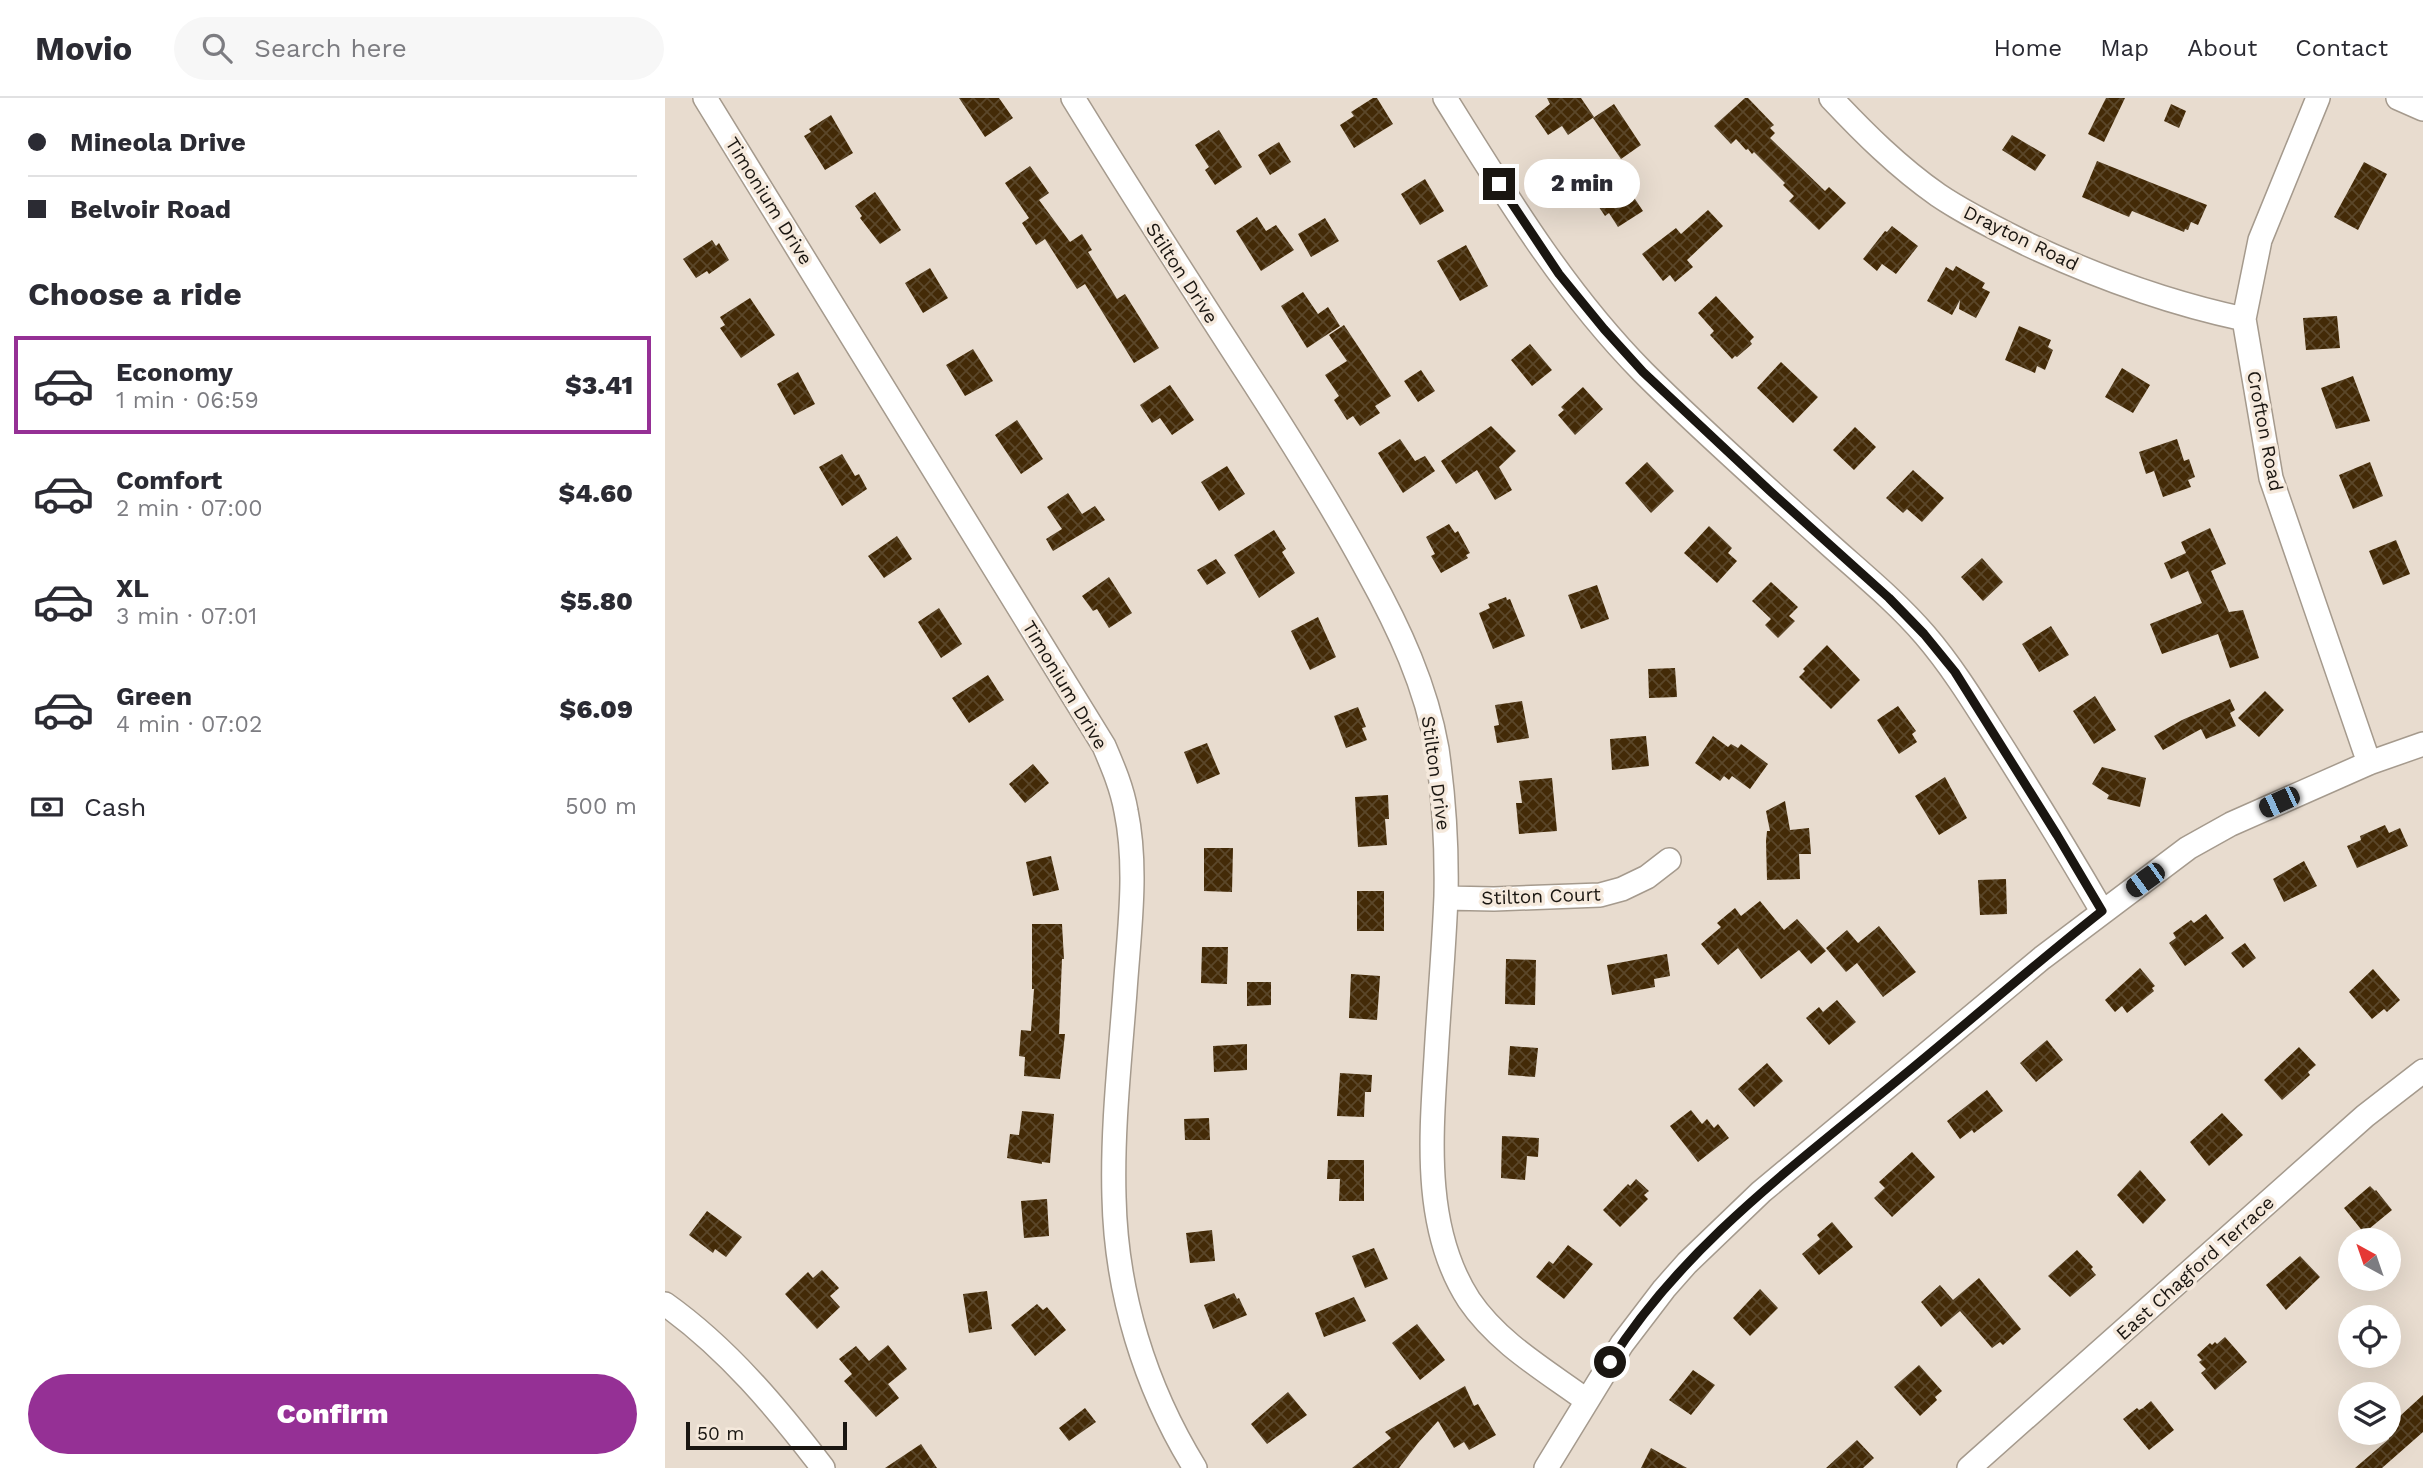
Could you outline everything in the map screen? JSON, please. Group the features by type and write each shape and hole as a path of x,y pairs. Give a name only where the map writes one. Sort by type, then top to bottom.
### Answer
{"street":[{"name":"Timonium Drive","path":"705,98 1104,746 1120,784 1131,847 1130,911 1115,1144 1114,1198 1117,1240 1125,1293 1141,1354 1158,1399 1195,1468"},
{"name":"Stilton Drive","path":"1073,98 1336,512 1407,648 1424,696 1436,746 1447,850 1432,1159 1443,1241 1454,1271 1469,1299 1485,1320 1507,1342 1586,1400"},
{"path":"1445,98 1526,227 1559,274 1604,329 1643,372 1889,598 1924,634 1955,672 2102,911"},
{"name":"Drayton Road","path":"1831,98 1898,164 1938,195 1981,222 2069,264 2131,287 2194,309 2244,319"},
{"name":"Crofton Road","path":"2318,98 2260,240 2244,319 2271,478 2369,763"},
{"path":"2398,98 2423,109"},
{"path":"1546,1468 1622,1343 1664,1289 1752,1201 2042,958 2188,848 2231,824 2369,763 2423,744"},
{"name":"Stilton Court","path":"1446,898 1600,895 1622,889 1647,877 1669,860"},
{"name":"East Chagford Terrace","path":"1969,1468 2365,1116 2423,1071"},
{"path":"665,1304 731,1361 823,1468"}],"building":[{"path":"959,98 999,98 1013,118 985,137"},
{"path":"1377,98 1393,124 1354,148 1340,125 1354,116 1351,112"},
{"path":"1547,98 1581,98 1594,117 1568,135 1562,126 1548,135 1535,116 1550,104"},
{"path":"1745,98 1774,125 1770,128 1775,133 1770,138 1825,191 1829,187 1846,203 1819,230 1789,201 1794,196 1783,185 1785,183 1754,152 1752,154 1746,150 1736,139 1731,144 1714,126"},
{"path":"2106,98 2125,98 2104,142 2088,134"},
{"path":"1614,104 1641,145 1621,159 1593,118"},
{"path":"2171,104 2186,111 2179,128 2164,121"},
{"path":"831,115 853,153 825,170 804,136 811,132 809,129"},
{"path":"1219,130 1242,167 1215,185 1205,170 1209,167 1195,145"},
{"path":"2012,135 2046,155 2035,171 2002,150"},
{"path":"1279,142 1291,162 1270,175 1258,155"},
{"path":"2097,161 2207,205 2198,225 2191,222 2188,230 2185,229 2184,232 2132,211 2129,217 2082,197"},
{"path":"2364,162 2387,174 2358,230 2334,217"},
{"path":"1627,164 1639,183 1629,190 1643,211 1618,227 1609,213 1605,216 1588,191"},
{"path":"1030,166 1049,193 1039,200 1070,242 1082,234 1092,250 1088,252 1117,299 1125,294 1159,348 1134,363 1085,284 1077,289 1045,239 1036,245 1022,223 1029,218 1005,183"},
{"path":"1425,179 1444,211 1420,225 1401,194"},
{"path":"875,192 901,230 880,244 860,218 862,216 855,206"},
{"path":"1708,210 1723,226 1687,260 1693,267 1675,282 1670,275 1663,281 1642,254 1676,228 1681,234"},
{"path":"1257,217 1266,231 1276,225 1294,250 1261,271 1236,231"},
{"path":"1325,218 1339,241 1311,257 1298,234"},
{"path":"1892,226 1918,246 1896,274 1882,264 1877,271 1863,259"},
{"path":"712,240 716,246 719,243 729,260 709,274 707,271 696,278 683,259"},
{"path":"1466,245 1488,286 1460,301 1437,261"},
{"path":"1956,266 1985,283 1982,288 1990,292 1976,318 1959,309 1960,300 1952,315 1927,301 1946,267 1953,271"},
{"path":"930,268 948,298 923,313 905,283"},
{"path":"1303,292 1318,314 1328,307 1340,326 1307,348 1281,306"},
{"path":"1716,296 1754,337 1750,341 1752,344 1732,359 1710,335 1714,331 1698,313"},
{"path":"750,298 775,335 741,358 720,328 725,325 720,317"},
{"path":"2337,316 2340,348 2306,350 2303,318"},
{"path":"1344,325 1391,396 1375,406 1380,413 1360,426 1353,416 1347,420 1334,400 1339,396 1325,375 1347,361 1329,335"},
{"path":"2019,326 2051,340 2048,347 2053,350 2045,370 2037,366 2035,373 2005,360"},
{"path":"1530,344 1552,370 1532,386 1511,360"},
{"path":"973,349 993,381 965,396 946,365"},
{"path":"1781,362 1818,397 1793,423 1757,388"},
{"path":"2122,368 2150,385 2133,413 2105,397"},
{"path":"1421,370 1435,391 1418,402 1404,381"},
{"path":"798,372 815,404 794,415 777,384"},
{"path":"2353,376 2370,421 2336,429 2321,388"},
{"path":"1170,385 1194,420 1172,435 1160,418 1152,423 1140,405"},
{"path":"1583,387 1603,409 1575,435 1558,415 1564,410 1561,407"},
{"path":"1017,420 1043,459 1021,474 995,435"},
{"path":"1491,426 1516,451 1499,467 1512,490 1495,500 1477,470 1456,484 1441,461"},
{"path":"1855,427 1876,447 1854,470 1833,450"},
{"path":"1400,439 1415,461 1425,456 1435,471 1403,493 1378,453"},
{"path":"2177,439 2184,461 2189,459 2195,477 2188,480 2191,487 2163,497 2154,471 2146,474 2139,452"},
{"path":"842,454 855,476 859,474 867,489 842,506 819,467"},
{"path":"1647,462 1674,491 1651,513 1625,483"},
{"path":"2370,462 2383,496 2353,509 2339,475"},
{"path":"1227,466 1245,494 1219,511 1201,482"},
{"path":"1913,470 1944,498 1922,522 1907,509 1903,513 1886,498"},
{"path":"1068,493 1082,514 1095,506 1105,520 1053,551 1046,539 1062,529 1047,507"},
{"path":"1449,524 1455,533 1458,531 1470,553 1466,555 1468,558 1441,573 1431,556 1435,554 1426,537"},
{"path":"1709,526 1732,548 1728,553 1737,561 1717,583 1684,553"},
{"path":"2210,528 2226,564 2211,571 2229,612 2243,610 2259,658 2230,668 2218,634 2162,654 2150,624 2202,603 2188,571 2171,579 2164,563 2186,553 2181,542"},
{"path":"1274,530 1286,549 1282,552 1295,573 1259,598 1234,555"},
{"path":"897,536 912,559 884,578 868,556"},
{"path":"2396,540 2410,574 2383,585 2369,551"},
{"path":"1982,558 2003,582 1983,601 1961,577"},
{"path":"1216,559 1226,573 1207,585 1197,570"},
{"path":"1109,577 1132,613 1109,628 1097,609 1093,611 1082,596"},
{"path":"1771,582 1798,607 1789,616 1795,621 1778,638 1765,625 1771,619 1752,601"},
{"path":"1597,585 1609,619 1581,629 1568,595"},
{"path":"1506,597 1507,600 1510,599 1525,636 1493,649 1479,613 1490,608 1488,604"},
{"path":"939,608 962,644 941,658 918,622"},
{"path":"1318,617 1336,657 1310,670 1291,631"},
{"path":"2051,626 2069,655 2039,672 2022,644"},
{"path":"1827,645 1860,680 1831,709 1799,677 1805,671 1803,669"},
{"path":"1675,668 1677,697 1649,698 1648,669"},
{"path":"988,675 1004,700 969,723 952,698"},
{"path":"2265,691 2284,710 2259,737 2238,718"},
{"path":"2095,696 2116,730 2094,744 2073,711"},
{"path":"2230,699 2235,710 2230,713 2236,726 2206,739 2201,729 2163,750 2154,736 2182,720"},
{"path":"1522,701 1529,738 1497,743 1494,726 1499,725 1495,705"},
{"path":"1898,706 1916,731 1912,734 1917,742 1899,754 1877,720"},
{"path":"1358,707 1366,727 1362,728 1367,740 1346,748 1334,716"},
{"path":"1646,736 1649,766 1612,770 1610,739"},
{"path":"1713,736 1728,747 1731,744 1738,748 1741,744 1768,764 1750,789 1732,776 1729,780 1724,776 1720,781 1695,763"},
{"path":"1207,743 1220,774 1197,784 1184,752"},
{"path":"1033,764 1049,783 1025,803 1009,784"},
{"path":"2102,767 2146,778 2140,807 2107,799 2109,795 2092,784"},
{"path":"1945,777 1967,818 1939,835 1915,796"},
{"path":"1552,778 1557,831 1519,834 1516,803 1522,803 1519,781"},
{"path":"1388,795 1389,819 1385,819 1387,845 1358,847 1355,797"},
{"path":"1785,801 1790,830 1809,828 1811,854 1799,854 1800,879 1767,880 1766,841 1767,831 1770,831 1766,811"},
{"path":"2385,825 2389,833 2400,828 2408,846 2357,868 2347,846 2361,840 2360,836"},
{"path":"1204,848 1233,848 1232,892 1204,891"},
{"path":"1051,856 1059,890 1033,896 1026,862"},
{"path":"2304,861 2317,886 2284,902 2273,879"},
{"path":"2006,879 2007,914 1980,915 1978,880"},
{"path":"1357,891 1384,891 1384,931 1357,931"},
{"path":"1760,901 1784,930 1797,919 1826,951 1811,964 1799,950 1761,979 1738,948 1718,965 1701,944 1721,927 1717,923 1735,908 1741,916"},
{"path":"2206,914 2224,938 2185,966 2169,943 2176,938 2173,933 2191,920 2194,923"},
{"path":"1032,924 1062,924 1064,959 1059,1034 1065,1034 1060,1079 1024,1076 1025,1057 1019,1056 1021,1030 1031,1031 1034,989"},
{"path":"1879,926 1916,972 1883,997 1857,963 1846,972 1826,948 1847,930 1858,943"},
{"path":"2245,943 2256,958 2243,968 2231,953"},
{"path":"1202,947 1228,947 1227,984 1201,983"},
{"path":"1667,954 1670,976 1654,979 1655,987 1612,995 1607,965"},
{"path":"1506,959 1536,960 1535,1005 1505,1004"},
{"path":"2140,968 2155,986 2152,988 2154,991 2127,1013 2122,1006 2115,1012 2105,1000"},
{"path":"2373,969 2400,1000 2387,1012 2384,1009 2372,1019 2349,992"},
{"path":"1351,974 1380,976 1377,1020 1349,1018"},
{"path":"1247,982 1271,982 1271,1005 1247,1006"},
{"path":"1837,1000 1856,1022 1829,1045 1806,1018 1819,1007 1823,1012"},
{"path":"2047,1040 2063,1060 2036,1082 2020,1063"},
{"path":"1247,1044 1247,1070 1214,1072 1213,1046"},
{"path":"1510,1046 1538,1048 1535,1077 1508,1075"},
{"path":"2299,1047 2316,1065 2308,1072 2310,1075 2282,1100 2264,1080"},
{"path":"1767,1063 1783,1081 1754,1107 1738,1089"},
{"path":"1340,1073 1372,1075 1371,1092 1365,1092 1364,1117 1337,1116"},
{"path":"1987,1090 2003,1111 1974,1133 1972,1130 1960,1139 1947,1121"},
{"path":"1691,1110 1702,1124 1707,1119 1714,1128 1718,1124 1729,1138 1698,1162 1670,1126"},
{"path":"1022,1111 1054,1114 1050,1163 1007,1158 1010,1134 1019,1135"},
{"path":"2222,1113 2243,1135 2209,1166 2190,1142"},
{"path":"1209,1118 1210,1140 1185,1140 1184,1119"},
{"path":"1502,1136 1539,1138 1538,1157 1527,1156 1525,1180 1501,1178"},
{"path":"1912,1152 1935,1177 1892,1217 1874,1198 1885,1188 1879,1182"},
{"path":"1328,1160 1364,1160 1364,1201 1339,1201 1340,1179 1327,1179"},
{"path":"2140,1170 2166,1200 2143,1224 2117,1195"},
{"path":"1636,1179 1649,1191 1644,1195 1648,1199 1620,1227 1603,1210"},
{"path":"2370,1186 2392,1210 2370,1228 2360,1228 2344,1208"},
{"path":"1047,1199 1049,1236 1024,1238 1021,1201"},
{"path":"707,1211 742,1237 726,1257 715,1249 713,1253 689,1235"},
{"path":"1832,1222 1853,1247 1819,1275 1802,1254 1820,1239 1817,1235"},
{"path":"1212,1230 1215,1261 1190,1263 1186,1233"},
{"path":"1568,1245 1593,1264 1564,1299 1536,1277 1549,1261 1553,1264"},
{"path":"1374,1248 1388,1279 1365,1288 1352,1256"},
{"path":"2077,1250 2093,1267 2091,1269 2096,1275 2070,1297 2048,1276"},
{"path":"2300,1256 2320,1277 2286,1310 2266,1285"},
{"path":"822,1270 839,1288 830,1296 840,1307 817,1329 785,1294 808,1272 813,1278"},
{"path":"1979,1278 2021,1329 2003,1345 2000,1342 1992,1348 1960,1311 1941,1327 1921,1302 1940,1285 1953,1300"},
{"path":"1760,1289 1778,1308 1750,1336 1733,1318"},
{"path":"987,1291 992,1329 969,1333 963,1294"},
{"path":"1234,1293 1247,1315 1213,1329 1204,1305"},
{"path":"1354,1297 1366,1321 1324,1337 1315,1313"},
{"path":"1037,1304 1043,1310 1047,1307 1066,1330 1035,1356 1011,1325"},
{"path":"1417,1324 1445,1360 1420,1380 1392,1343"},
{"path":"2225,1337 2247,1362 2215,1390 2201,1373 2206,1369 2199,1362 2202,1360 2197,1355 2210,1343 2217,1344"},
{"path":"888,1345 907,1369 888,1384 899,1398 876,1417 844,1381 852,1374 839,1359 856,1346 869,1361"},
{"path":"1919,1365 1942,1391 1935,1397 1937,1400 1920,1416 1894,1387"},
{"path":"1693,1370 1715,1385 1691,1415 1669,1400"},
{"path":"1465,1386 1474,1406 1478,1404 1496,1435 1469,1450 1464,1442 1454,1448 1438,1421 1399,1468 1352,1468 1391,1438 1385,1432"},
{"path":"1288,1392 1307,1415 1267,1444 1251,1424"},
{"path":"2423,1395 2423,1432 2382,1468 2355,1468 2382,1445 2401,1445 2401,1415"},
{"path":"2151,1401 2174,1430 2149,1450 2123,1419"},
{"path":"1085,1408 1096,1422 1069,1441 1059,1428"},
{"path":"1857,1440 1874,1458 1863,1468 1826,1468"},
{"path":"921,1444 937,1468 885,1468"},
{"path":"1651,1448 1687,1468 1641,1468"}],"route":[{"path":"1499,184 1559,274 1643,372 1889,598 1924,634 1955,672 2102,911 1761,1192 1687,1263 1622,1343 1610,1362"}]}
